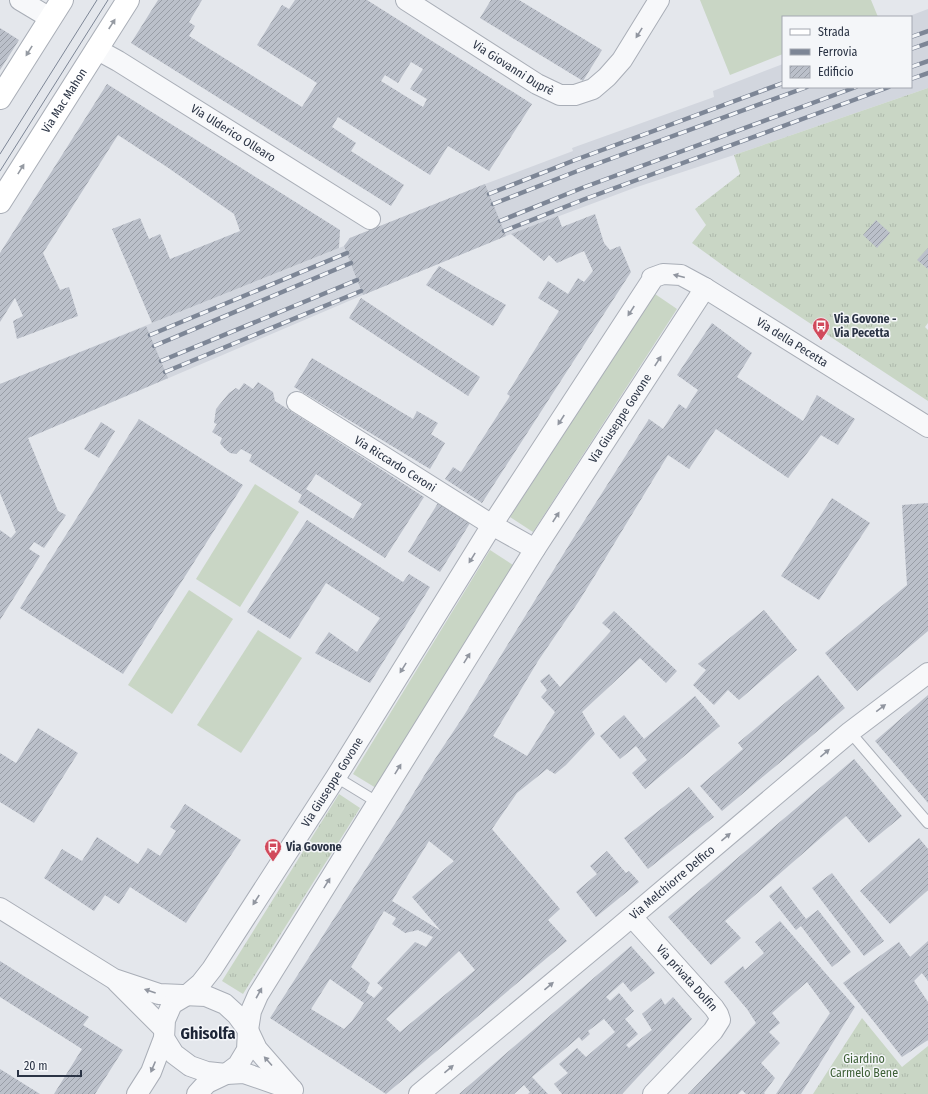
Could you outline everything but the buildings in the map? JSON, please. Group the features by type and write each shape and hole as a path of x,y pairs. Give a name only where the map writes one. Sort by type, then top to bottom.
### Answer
{"main road":[{"path":"0,98 62,0"},
{"name":"Via Mac Mahon","path":"0,202 128,0"}],"street":[{"path":"20,0 50,18"},
{"name":"Via Giovanni Duprè","path":"406,0 537,84 560,95 575,95 593,89 607,77 622,60 659,0"},
{"name":"Via Ulderico Ollearo","path":"96,49 118,61 370,219"},
{"name":"Via della Pecetta","path":"652,278 663,274 681,275 705,288 928,428"},
{"name":"Via Giuseppe Govone","path":"137,1094 151,1072 164,1033 164,1020 172,1004 187,995 201,983 212,969 336,777 492,525 652,278"},
{"name":"Via Giuseppe Govone","path":"197,1094 207,1083 226,1074 238,1065 247,1050 251,1011 258,994 534,549 705,288"},
{"name":"Via Riccardo Ceroni","path":"297,402 492,525"},
{"path":"492,525 534,549"},
{"name":"Via Melchiorre Delfico","path":"419,1094 632,917 850,732 928,673"},
{"path":"0,908 114,979 159,994 206,996 225,1004 237,1014 248,1030 257,1050 296,1092"},
{"name":"Via privata Dolfin","path":"632,917 714,1008 720,1020 713,1030 653,1094"},
{"path":"114,979 164,1033 174,1054 190,1066 207,1072 226,1074 244,1073 296,1092"}],"lane":[{"path":"850,732 928,823"},
{"path":"336,777 378,802"}],"shaded area":[{"path":"928,9 928,88 634,188 506,236 363,295 0,450 0,384 344,246 350,238 485,184 573,151 572,148 714,97 713,91 782,64 782,88 912,88 912,16 910,16"}],"green space":[{"path":"700,0 871,0 878,16 782,16 782,54 730,75"},
{"path":"928,88 928,248 918,260 928,269 928,323 925,327 928,330 928,401 732,272 692,243 706,225 695,209 740,174 734,155"},
{"path":"655,294 677,309 533,532 510,517"},
{"path":"255,484 299,512 240,607 196,579"},
{"path":"490,550 513,565 376,788 353,774"},
{"path":"189,590 233,619 172,714 128,685"},
{"path":"258,630 302,658 241,753 197,725"},
{"path":"339,794 360,808 243,994 222,981"},
{"name":"Giardino Carmelo Bene","path":"862,1018 902,1067 928,1046 928,1094 813,1094"}],"tram line":[{"path":"0,154 97,0"},
{"path":"0,171 108,0"}],"railway":[{"path":"912,37 928,31"},
{"path":"912,49 928,43"},
{"path":"912,67 928,61"},
{"path":"912,79 928,73"},
{"path":"489,194 575,160 782,83"},
{"path":"493,204 580,170 804,88"},
{"path":"500,221 582,188 853,88"},
{"path":"504,231 585,199 886,88"},
{"path":"150,335 347,253"},
{"path":"154,346 351,263"},
{"path":"161,361 357,280"},
{"path":"165,372 361,291"}],"place":[{"name":"Via Govone - Via Pecetta","path":"821,341"},
{"name":"Via Govone","path":"273,862"}],"district":[{"name":"Ghisolfa","path":"208,1033"}]}
